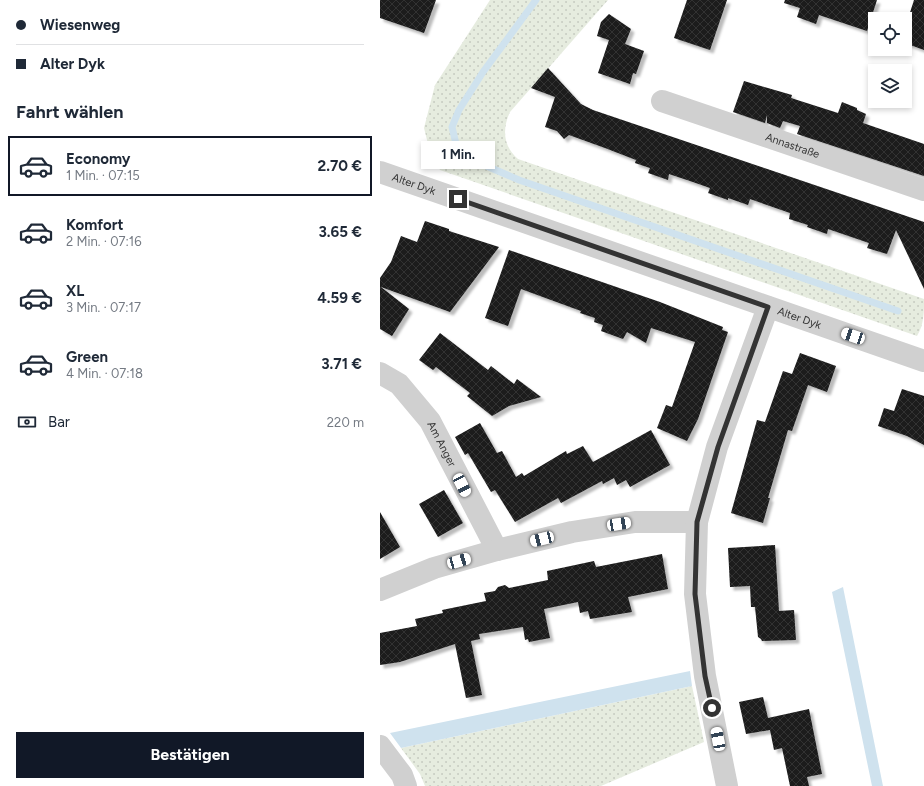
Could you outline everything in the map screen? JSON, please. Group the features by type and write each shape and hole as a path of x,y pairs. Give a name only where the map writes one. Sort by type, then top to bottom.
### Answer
{"street":[{"name":"Annastraße","path":"662,101 924,190"},
{"name":"Alter Dyk","path":"380,172 924,361"},
{"path":"727,786 705,676 695,594 697,522 720,439 768,307"},
{"name":"Am Anger","path":"380,373 400,384 430,421 497,550"},
{"path":"380,590 434,568 497,550 572,532 635,522 697,522"},
{"path":"380,746 402,775 406,786"}],"shaded area":[{"path":"490,0 608,0 510,112 507,118 505,137 509,149 518,159 924,299 924,314 917,336 440,170 430,152 424,128 435,85"},
{"path":"692,686 704,742 601,786 425,786 420,774 401,748"}],"water":[{"path":"843,587 883,786 872,786 832,592"},
{"path":"690,671 692,686 401,748 390,733"}],"building":[{"path":"380,0 436,0 424,33 380,18"},
{"path":"687,0 727,0 710,50 674,38"},
{"path":"785,0 877,0 873,12 868,12 867,31 819,15 816,24 797,17 800,8 784,3"},
{"path":"914,0 924,0 924,50 912,46 912,12 910,12"},
{"path":"609,14 631,29 625,44 644,51 636,74 633,73 630,84 598,73 609,40 597,36 601,22"},
{"path":"548,68 581,104 593,110 924,222 924,289 896,230 887,254 867,248 869,243 828,229 827,234 807,227 808,225 789,219 790,213 750,199 748,205 728,198 728,200 708,193 710,188 690,181 669,174 668,180 648,173 650,168 635,163 636,160 605,148 569,135 564,139 557,131 545,127 555,97 531,88"},
{"path":"744,81 792,95 791,98 838,113 842,102 857,108 857,110 866,114 863,123 924,144 924,176 797,134 800,126 783,121 780,128 767,123 767,115 765,123 733,112"},
{"path":"425,221 449,229 449,231 499,247 450,312 381,287 409,309 392,336 380,329 380,278 391,262 401,236 417,242"},
{"path":"509,250 660,302 723,327 722,330 728,332 698,419 687,441 657,428 666,405 672,407 695,342 651,328 646,343 627,332 623,339 601,331 603,325 594,322 595,318 580,313 581,311 521,289 508,326 485,318"},
{"path":"440,333 488,370 491,366 514,384 517,379 541,397 509,406 492,416 467,396 470,393 436,367 433,370 419,360"},
{"path":"800,353 836,366 827,392 808,385 792,431 788,430 768,498 770,498 763,523 731,513 757,420 765,422 783,371 792,374"},
{"path":"902,389 924,396 924,445 907,436 878,426 884,408 894,411"},
{"path":"480,423 497,453 502,451 516,477 522,473 524,476 566,451 567,454 583,446 593,462 651,430 670,465 630,487 626,480 617,485 614,478 603,484 602,481 561,503 558,498 515,522 495,490 491,492 468,453 465,455 455,437"},
{"path":"444,490 463,523 438,537 419,504"},
{"path":"380,512 400,547 380,559"},
{"path":"775,545 779,611 794,610 796,640 762,641 758,637 755,607 751,607 750,586 730,587 728,548"},
{"path":"662,554 668,589 628,597 632,612 590,619 588,611 580,613 578,602 544,609 550,638 529,642 528,639 525,640 523,627 479,634 480,639 471,641 482,695 466,698 455,644 400,662 380,665 380,633 417,626 415,619 443,613 442,610 486,601 484,593 495,591 498,587 505,585 509,588 548,580 547,571 594,561 596,567"},
{"path":"763,697 768,718 809,709 822,774 807,777 809,786 790,786 782,748 774,750 770,730 746,734 739,702"}],"waterway":[{"path":"536,0 483,72 459,110 452,127 457,148 468,158 519,180 898,311"}],"route":[{"path":"458,199 768,307 718,447 697,522 695,594 705,676 712,708"}]}
